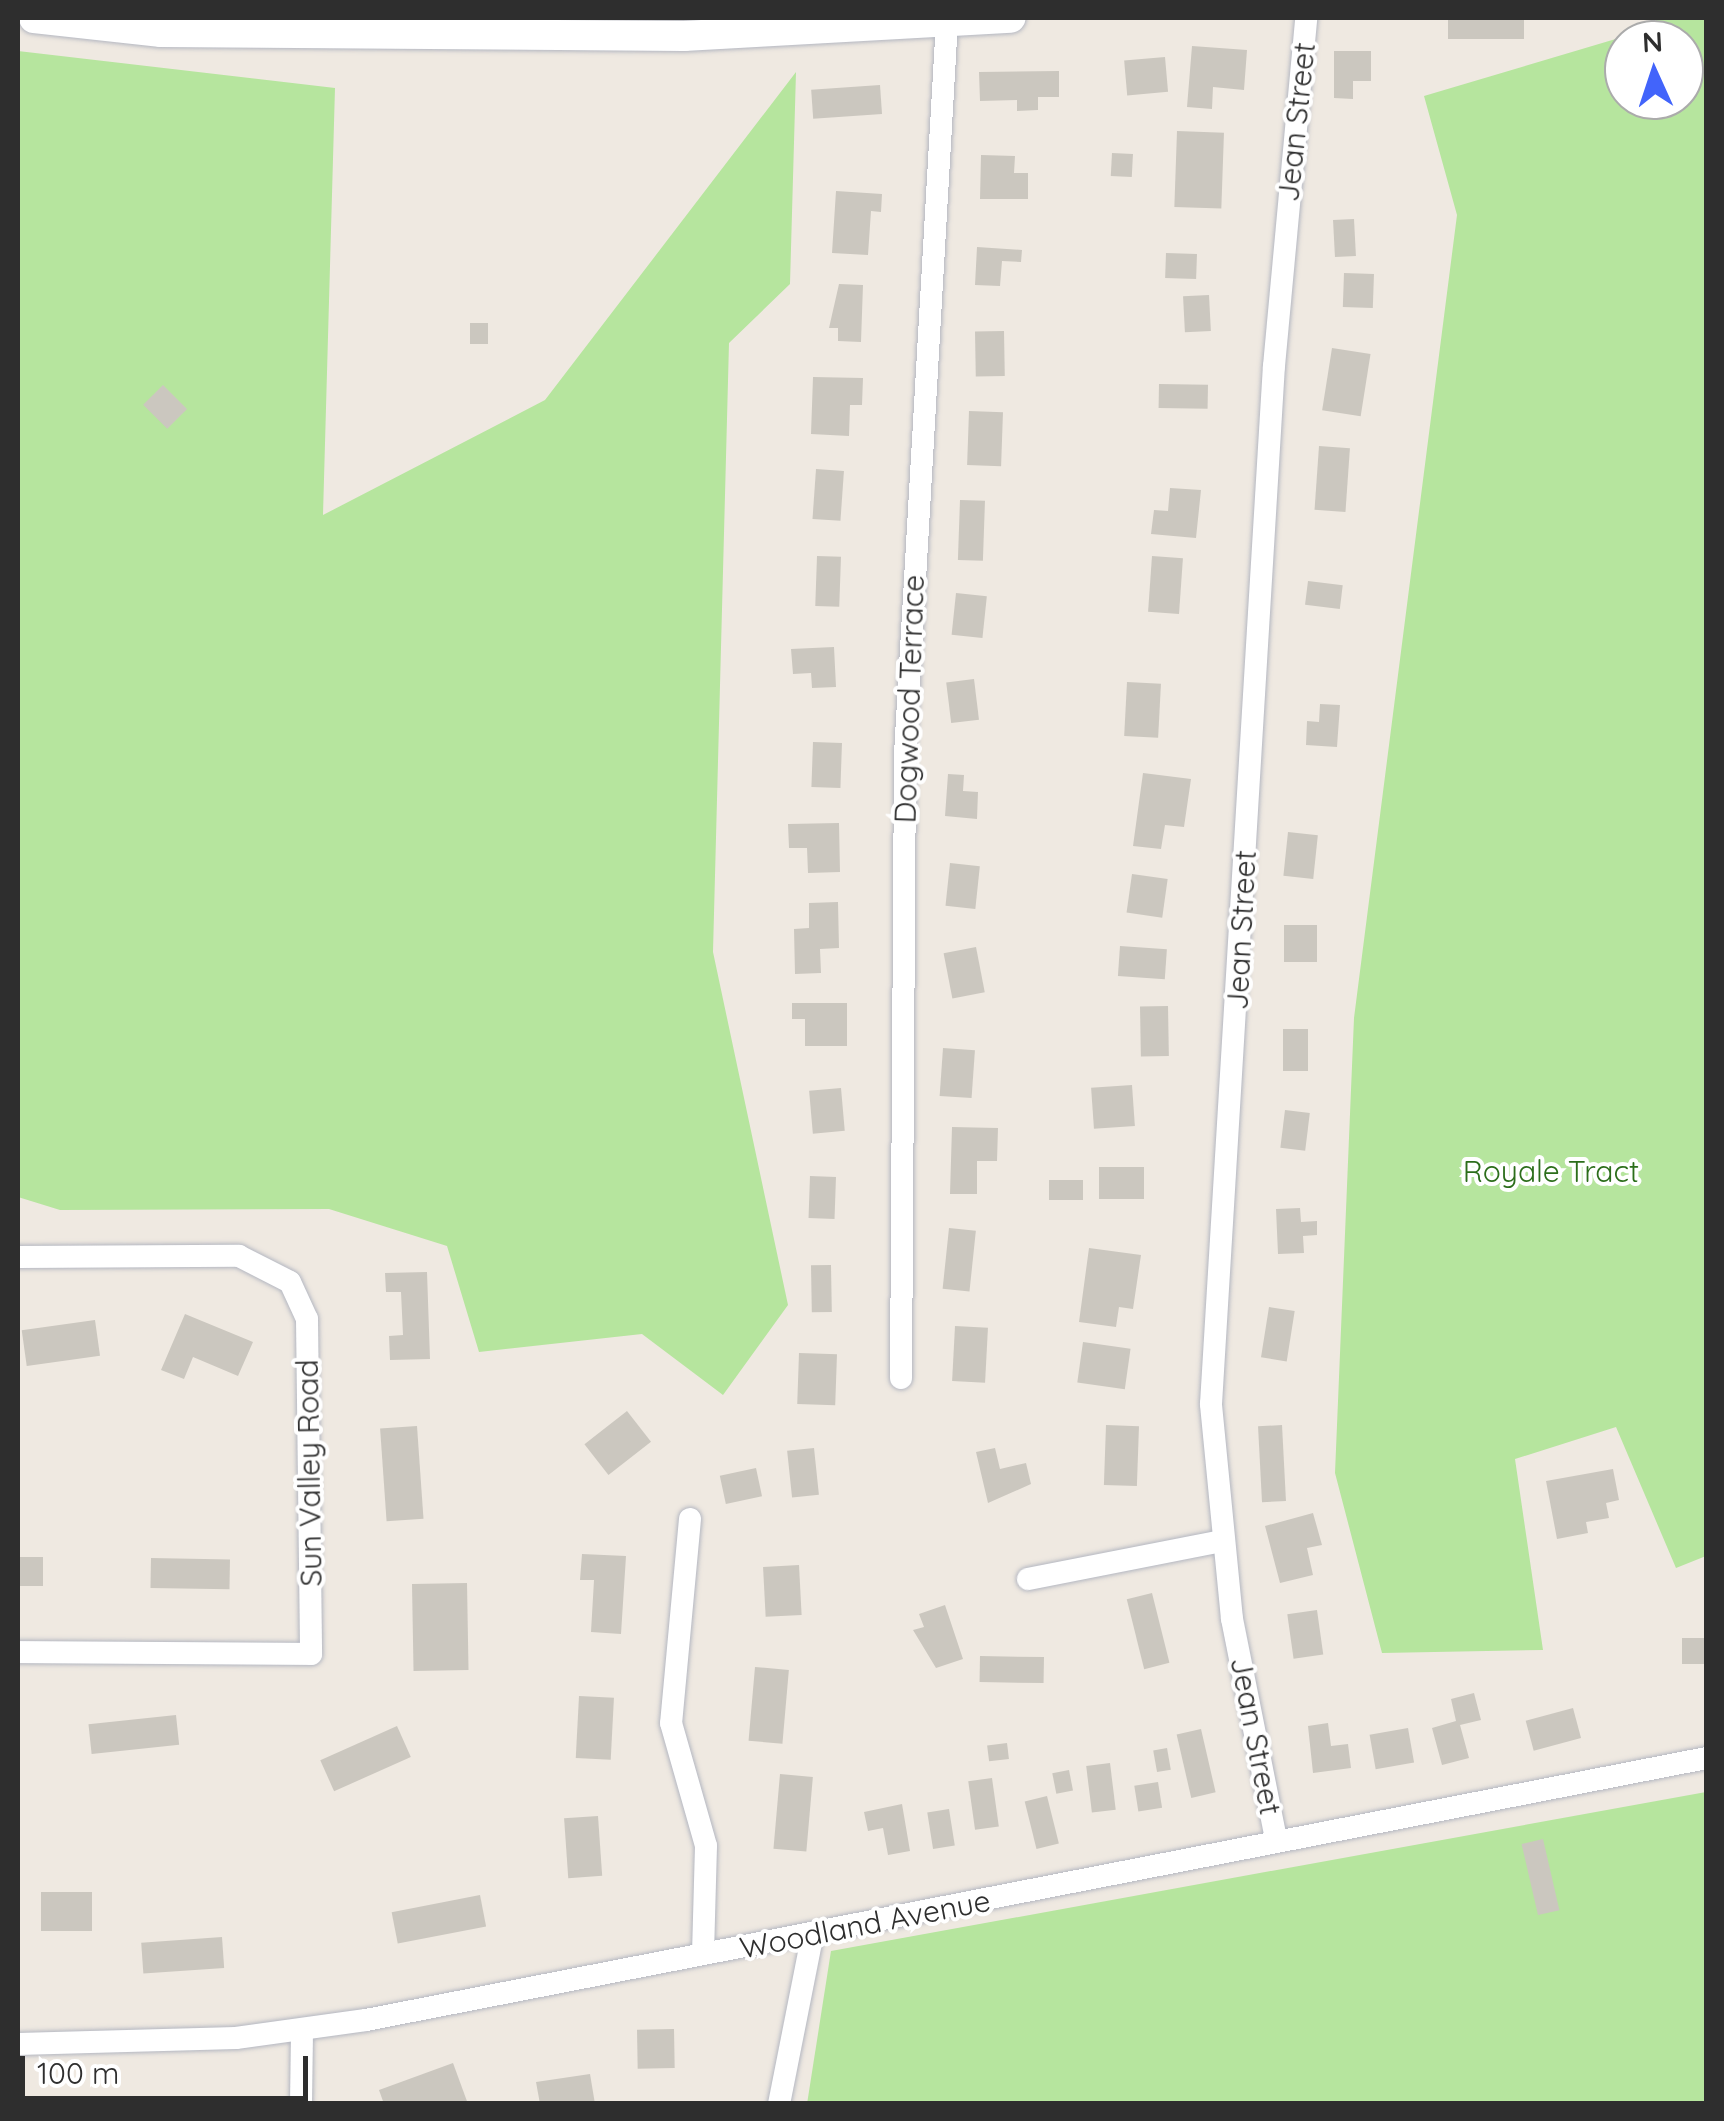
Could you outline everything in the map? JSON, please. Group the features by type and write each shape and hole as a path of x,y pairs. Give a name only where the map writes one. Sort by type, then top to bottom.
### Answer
{"main road":[{"path":"34,18 161,32 731,26 1011,18"}],"street":[{"name":"Jean Street","path":"1276,1839 1221,1541 1212,1327 1274,366 1306,18"},
{"name":"Dogwood Terrace","path":"900,1378 905,754 947,22"},
{"name":"Sun Valley Road","path":"18,1257 240,1256 290,1282 307,1319 311,1654 18,1652"},
{"path":"690,1519 671,1724 706,1846 703,1954"},
{"path":"1028,1579 1221,1541"},
{"name":"Woodland Avenue","path":"18,2044 302,2031 1706,1758"},
{"path":"780,2104 813,1934"},
{"path":"302,2031 302,2104"}],"green space":[{"name":"Royale Tract","path":"1656,18 1706,18 1706,1556 1676,1568 1616,1427 1515,1459 1543,1650 1382,1653 1335,1473 1354,1018 1457,215 1424,96 1604,42 1604,120 1704,120 1704,20"},
{"path":"18,51 335,88 323,515 545,400 796,72 790,284 729,343 713,952 788,1305 723,1395 642,1334 479,1352 447,1246 329,1209 60,1210 18,1197"},
{"path":"1706,1792 1706,2103 807,2104 831,1951"}],"building":[{"path":"1448,18 1524,18 1524,39 1448,39"},
{"path":"1192,46 1247,50 1244,90 1213,87 1212,109 1187,107"},
{"path":"1334,51 1371,51 1371,81 1353,81 1353,99 1334,98"},
{"path":"1165,57 1168,92 1127,95 1124,61"},
{"path":"1059,71 1059,97 1038,97 1038,110 1017,111 1017,100 980,101 979,72"},
{"path":"880,85 882,114 813,119 811,90"},
{"path":"1177,131 1224,133 1221,209 1174,207"},
{"path":"1112,153 1133,154 1132,177 1111,176"},
{"path":"981,155 1015,156 1014,173 1028,173 1028,199 980,199"},
{"path":"836,191 882,194 881,212 871,211 868,255 832,253"},
{"path":"1354,219 1356,256 1335,257 1333,220"},
{"path":"977,247 1022,250 1021,262 1002,261 1000,286 975,285"},
{"path":"1166,253 1197,254 1196,279 1165,278"},
{"path":"1344,273 1374,274 1373,308 1343,307"},
{"path":"839,284 863,285 861,342 838,341 838,328 829,328"},
{"path":"1209,295 1211,331 1185,332 1183,296"},
{"path":"470,323 488,323 488,344 470,344"},
{"path":"1004,331 1005,376 976,376 975,332"},
{"path":"1332,348 1371,354 1361,416 1322,410"},
{"path":"813,377 863,378 862,405 850,405 849,436 811,434"},
{"path":"1159,384 1208,385 1208,409 1159,408"},
{"path":"163,385 187,409 167,429 143,405"},
{"path":"969,411 1003,412 1001,466 967,465"},
{"path":"1319,446 1350,448 1345,512 1315,510"},
{"path":"816,469 844,471 840,521 813,519"},
{"path":"1170,488 1201,490 1196,538 1151,534 1154,510 1168,511"},
{"path":"960,500 985,501 983,561 958,560"},
{"path":"817,556 841,557 839,607 815,606"},
{"path":"1152,556 1183,558 1179,614 1148,612"},
{"path":"1308,581 1343,585 1340,609 1305,605"},
{"path":"956,593 987,596 982,638 952,635"},
{"path":"834,647 836,687 812,688 811,673 793,674 791,649"},
{"path":"974,679 979,720 951,723 946,682"},
{"path":"1127,682 1161,684 1158,738 1124,736"},
{"path":"1320,704 1340,705 1337,747 1306,745 1307,721 1319,722"},
{"path":"813,742 842,743 840,788 811,787"},
{"path":"1143,773 1191,779 1184,827 1165,825 1161,849 1133,846"},
{"path":"948,774 964,775 963,791 978,792 977,819 945,816"},
{"path":"839,823 840,872 808,873 807,848 789,848 788,824"},
{"path":"1288,832 1318,835 1313,879 1283,876"},
{"path":"950,863 980,866 975,909 946,906"},
{"path":"1132,874 1168,879 1162,918 1127,913"},
{"path":"838,902 839,948 820,949 821,973 795,974 794,929 809,928 809,903"},
{"path":"1284,925 1317,925 1317,962 1284,962"},
{"path":"1120,946 1167,949 1165,979 1118,976"},
{"path":"976,947 985,992 952,998 944,953"},
{"path":"792,1003 847,1003 847,1046 805,1046 805,1019 792,1019"},
{"path":"1140,1006 1168,1006 1169,1056 1141,1056"},
{"path":"1283,1029 1308,1029 1308,1071 1283,1071"},
{"path":"943,1048 975,1050 972,1098 940,1096"},
{"path":"1132,1085 1135,1126 1094,1129 1091,1088"},
{"path":"841,1088 845,1131 813,1134 809,1091"},
{"path":"1285,1110 1310,1113 1305,1151 1280,1148"},
{"path":"952,1127 998,1128 997,1161 977,1161 977,1194 950,1194"},
{"path":"1099,1167 1144,1167 1144,1199 1099,1199"},
{"path":"810,1176 836,1177 835,1219 809,1218"},
{"path":"1049,1180 1083,1180 1083,1200 1049,1200"},
{"path":"1300,1208 1301,1222 1317,1221 1317,1235 1303,1236 1304,1253 1278,1254 1276,1209"},
{"path":"949,1228 976,1231 969,1291 943,1289"},
{"path":"1089,1248 1141,1255 1133,1309 1119,1307 1116,1327 1079,1322"},
{"path":"811,1265 831,1265 832,1312 812,1312"},
{"path":"427,1272 430,1359 390,1360 389,1336 403,1335 401,1292 386,1292 385,1273"},
{"path":"1269,1307 1295,1311 1287,1361 1261,1357"},
{"path":"185,1314 253,1342 238,1376 193,1357 184,1379 161,1370"},
{"path":"95,1320 100,1356 27,1366 22,1330"},
{"path":"955,1326 988,1328 985,1383 952,1381"},
{"path":"1083,1342 1131,1349 1125,1389 1077,1383"},
{"path":"799,1353 837,1354 835,1405 797,1404"},
{"path":"627,1411 651,1442 608,1475 584,1444"},
{"path":"1106,1425 1139,1426 1137,1486 1104,1485"},
{"path":"1282,1425 1286,1501 1262,1502 1258,1426"},
{"path":"417,1426 423,1519 387,1521 380,1429"},
{"path":"814,1448 819,1495 792,1498 787,1451"},
{"path":"995,1448 1000,1469 1026,1463 1031,1484 988,1503 976,1452"},
{"path":"756,1468 762,1496 726,1504 720,1476"},
{"path":"1613,1469 1619,1500 1606,1503 1609,1518 1586,1522 1588,1533 1557,1539 1546,1481"},
{"path":"1313,1513 1322,1545 1307,1548 1313,1575 1280,1583 1265,1526"},
{"path":"582,1554 626,1556 621,1634 591,1632 594,1580 580,1580"},
{"path":"18,1557 43,1557 43,1586 18,1586"},
{"path":"151,1558 230,1559 229,1589 150,1588"},
{"path":"799,1565 802,1615 766,1617 763,1567"},
{"path":"467,1583 469,1670 414,1671 412,1584"},
{"path":"1152,1593 1169,1663 1144,1669 1127,1599"},
{"path":"945,1605 963,1659 936,1668 913,1630 924,1627 919,1614"},
{"path":"1317,1610 1323,1655 1294,1659 1287,1614"},
{"path":"1682,1638 1706,1638 1706,1664 1682,1664"},
{"path":"980,1656 1044,1657 1044,1683 980,1682"},
{"path":"755,1667 789,1670 782,1744 749,1741"},
{"path":"1474,1693 1481,1720 1460,1725 1469,1758 1442,1765 1432,1728 1456,1721 1451,1699"},
{"path":"579,1696 614,1698 611,1760 576,1758"},
{"path":"1573,1708 1581,1738 1534,1751 1526,1721"},
{"path":"176,1715 179,1745 92,1754 88,1724"},
{"path":"1328,1723 1331,1746 1348,1744 1351,1768 1313,1773 1308,1726"},
{"path":"397,1726 411,1757 334,1791 320,1760"},
{"path":"1408,1728 1414,1762 1376,1769 1370,1735"},
{"path":"1201,1729 1216,1792 1191,1798 1177,1735"},
{"path":"1007,1743 1009,1759 989,1761 987,1745"},
{"path":"1167,1748 1171,1770 1157,1772 1153,1750"},
{"path":"1110,1763 1116,1810 1092,1813 1086,1766"},
{"path":"1069,1770 1073,1791 1056,1794 1052,1773"},
{"path":"780,1774 813,1777 806,1852 773,1849"},
{"path":"992,1778 999,1827 975,1830 968,1781"},
{"path":"1158,1782 1162,1808 1138,1811 1134,1786"},
{"path":"1047,1796 1059,1844 1037,1849 1025,1802"},
{"path":"902,1804 910,1851 888,1855 883,1828 868,1831 864,1812"},
{"path":"949,1809 955,1846 933,1849 927,1812"},
{"path":"598,1816 602,1876 568,1878 564,1818"},
{"path":"1543,1839 1559,1910 1538,1915 1522,1844"},
{"path":"41,1892 92,1892 92,1931 41,1931"},
{"path":"480,1895 486,1926 398,1944 392,1912"},
{"path":"222,1937 224,1968 143,1974 141,1943"},
{"path":"674,2029 675,2068 638,2069 637,2030"},
{"path":"453,2063 468,2104 384,2104 379,2090"},
{"path":"590,2074 595,2104 540,2104 536,2082"}]}
